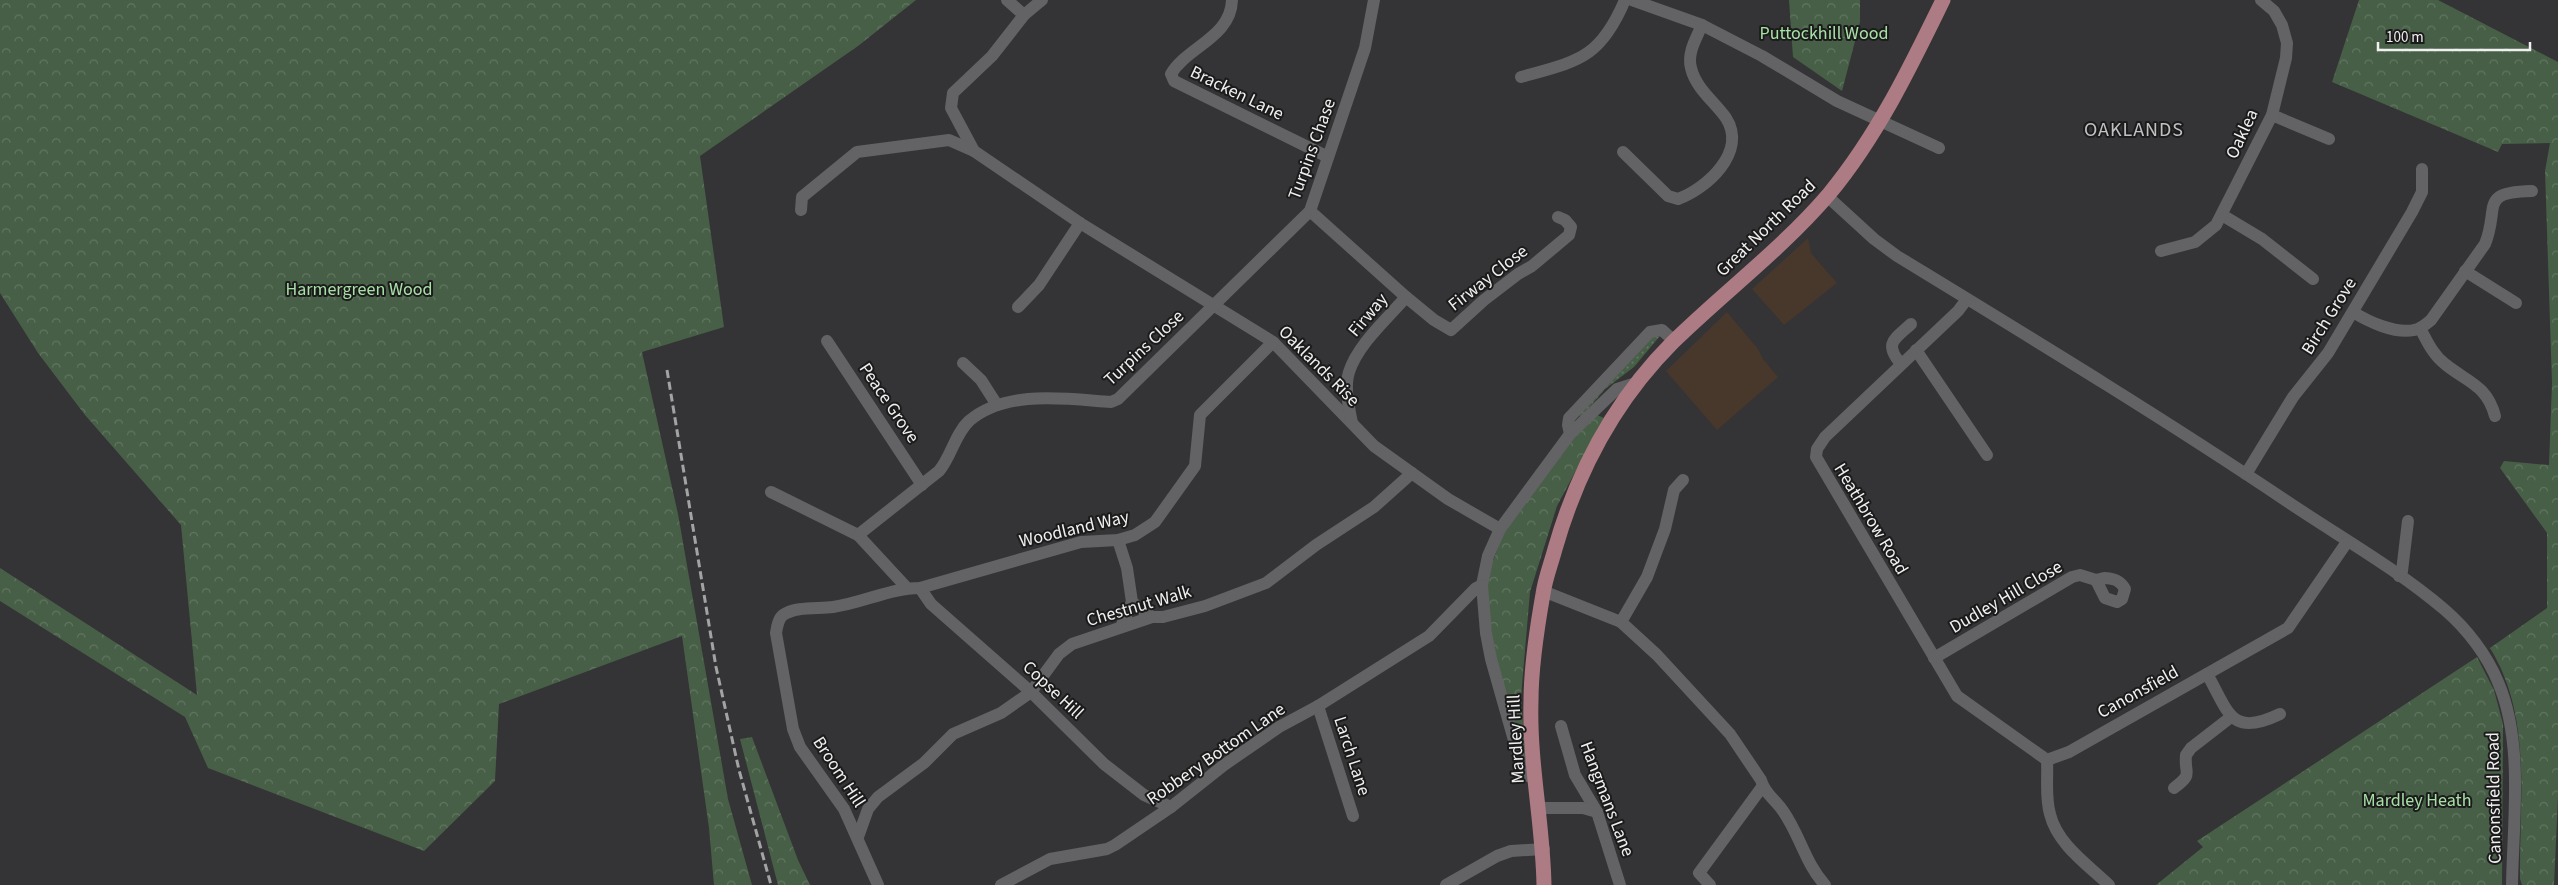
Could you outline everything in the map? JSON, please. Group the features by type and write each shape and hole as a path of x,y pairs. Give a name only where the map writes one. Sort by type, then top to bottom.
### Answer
{"main road":[{"name":"Great North Road","path":"1543,591 1567,506 1593,451 1615,412 1636,383 1674,341 1789,236 1827,196 1854,163 1880,122 1943,0"},
{"name":"Mardley Hill","path":"1543,591 1531,701 1535,776 1544,849 1544,885"}],"street":[{"path":"1007,0 1024,15"},
{"name":"Oaklands Rise","path":"1042,0 1024,15 992,56 953,93 951,108 974,151 1080,223 1273,342 1374,446 1448,499 1500,529"},
{"name":"Bracken Lane","path":"1232,0 1223,25 1211,38 1177,64 1171,74 1174,81 1328,157"},
{"name":"Turpins Chase","path":"1215,305 1310,212 1365,48 1374,0"},
{"path":"1520,77 1569,64 1588,54 1608,33 1625,0"},
{"path":"1632,0 1702,25 1762,56 1837,101 1940,148"},
{"name":"Oaklea","path":"2161,252 2187,246 2203,238 2216,225 2272,116 2286,58 2287,43 2282,25 2274,11 2261,0"},
{"path":"1623,152 1668,196 1678,199 1704,186 1721,168 1729,154 1731,136 1727,120 1702,89 1691,67 1690,53 1702,25"},
{"path":"2272,116 2329,139"},
{"path":"801,210 802,198 857,152 949,140 974,151"},
{"name":"Birch Grove","path":"2246,474 2293,397 2328,353 2418,202 2422,192 2422,169"},
{"path":"2353,312 2369,322 2391,328 2408,331 2420,328 2431,320 2485,244 2490,232 2493,204 2496,199 2510,191 2532,191"},
{"path":"1827,196 1890,251 1967,299"},
{"name":"Firway","path":"1310,212 1406,297 1367,341 1349,372 1347,395 1352,423"},
{"path":"2222,215 2262,239 2313,279"},
{"name":"Firway Close","path":"1406,297 1434,320 1451,330 1484,300 1518,274 1532,266 1569,235 1571,227 1565,220 1558,217"},
{"path":"1018,307 1039,285 1080,223"},
{"path":"2465,271 2516,303"},
{"name":"Heathbrow Road","path":"1934,658 1816,458 1817,449 1825,437 1958,311 1967,299"},
{"name":"Canonsfield Road","path":"1967,299 2246,474 2399,576 2444,610 2466,630 2498,682 2511,721 2513,754 2512,885"},
{"name":"Turpins Close","path":"858,535 922,485 946,463 968,422 997,405 1049,398 1111,402 1126,392 1215,305"},
{"path":"1901,364 1892,352 1891,346 1896,337 1911,324"},
{"path":"2420,328 2436,356 2481,390 2492,404 2495,416"},
{"path":"1570,434 1569,418 1650,332 1662,330 1674,341"},
{"name":"Peace Grove","path":"827,341 922,485"},
{"name":"Woodland Way","path":"783,615 804,609 834,607 906,588 920,588 1081,542 1118,540 1135,535 1155,522 1195,466 1200,415 1273,342"},
{"path":"1916,350 1987,455"},
{"path":"963,363 981,380 997,405"},
{"path":"1535,776 1525,774 1491,659 1483,606 1482,585 1488,556 1500,529 1570,434 1620,387 1636,383"},
{"path":"1601,405 1615,412"},
{"name":"Chestnut Walk","path":"858,837 871,804 924,763 946,740 969,725 1001,713 1031,692 1059,654 1072,644 1152,617 1163,617 1205,606 1266,582 1316,545 1374,507 1412,473"},
{"path":"1621,622 1647,577 1665,529 1674,490 1683,480"},
{"path":"771,492 858,535 906,588"},
{"path":"2399,576 2402,570 2408,521"},
{"path":"1118,540 1127,568 1132,602 1122,627"},
{"name":"Canonsfield","path":"2047,760 2069,752 2288,628 2347,542"},
{"name":"Dudley Hill Close","path":"1934,658 2072,577 2080,575 2096,580"},
{"name":"Robbery Bottom Lane","path":"1000,885 1050,859 1107,849 1171,807 1263,738 1318,706 1429,636 1476,588 1482,585"},
{"name":"Copse Hill","path":"920,588 931,604 1031,692 1104,764 1144,795 1171,807"},
{"path":"1543,591 1621,622 1657,655 1730,734 1761,780 1762,787 1783,811 1798,837 1810,866 1825,885"},
{"path":"1132,602 1152,617"},
{"name":"Broom Hill","path":"783,615 776,633 793,729 800,747 830,787 858,837 878,885"},
{"path":"1934,658 1957,696 2047,760 2050,814 2053,824 2076,854 2109,885"},
{"path":"2207,674 2231,716 2237,722 2255,724 2280,714"},
{"name":"Larch Lane","path":"1318,706 1353,816"},
{"path":"2174,788 2187,778 2189,771 2186,755 2191,748 2231,716"},
{"name":"Hangmans Lane","path":"1561,726 1575,775 1597,812 1620,885"},
{"path":"1710,885 1699,873 1762,787"},
{"path":"1540,808 1583,808 1597,812"},
{"path":"1446,885 1497,856 1511,851 1544,849"}],"shaded area":[{"path":"1808,238 1811,253 1837,283 1784,325 1752,289"},
{"path":"1727,312 1758,349 1763,359 1778,377 1717,430 1666,371"}],"green space":[{"name":"Harmergreen Wood","path":"0,0 916,0 858,46 700,156 724,327 642,352 678,514 728,799 752,885 714,885 709,828 682,636 499,704 495,781 424,851 208,768 185,717 0,601 0,568 197,695 181,525 85,415 38,353 0,293"},
{"name":"Puttockhill Wood","path":"1789,0 1860,0 1860,22 1842,91 1793,57"},
{"path":"2359,0 2438,0 2558,62 2558,797 2554,885 2522,885 2520,879 2521,760 2518,731 2513,703 2504,675 2490,648 2547,608 2547,533 2500,468 2504,461 2549,465 2552,383 2545,171 2550,143 2502,144 2498,152 2332,82"},
{"path":"1653,335 1659,337 1634,367 1605,389 1581,417 1579,415"},
{"path":"1595,414 1604,418 1557,506 1530,592 1521,697 1526,763 1496,663 1486,591 1487,576 1505,530 1576,430"},
{"name":"Mardley Heath","path":"2477,657 2494,690 2503,724 2502,885 2156,885 2203,847 2197,841"},
{"path":"752,737 798,860 810,885 778,885 740,739"}],"railway":[{"path":"667,370 716,667 739,770 771,885"}],"district":[{"name":"OAKLANDS","path":"2134,130"}]}
